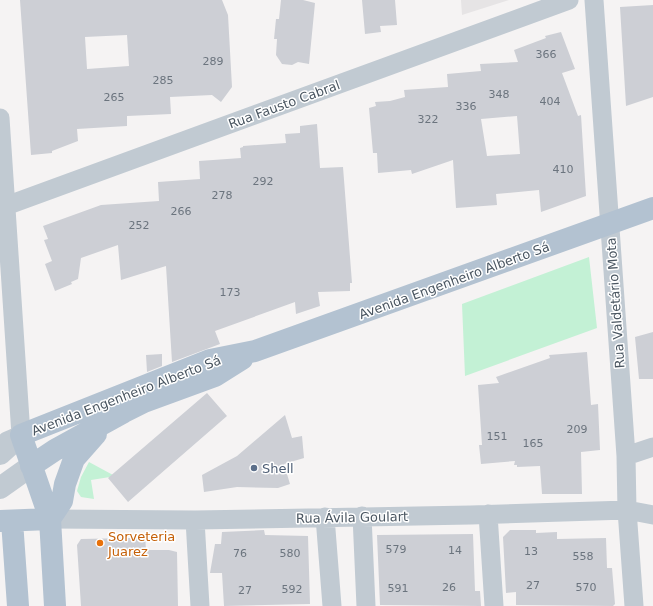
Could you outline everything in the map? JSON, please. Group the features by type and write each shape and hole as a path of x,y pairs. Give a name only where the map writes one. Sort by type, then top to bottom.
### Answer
{"main road":[{"name":"Avenida Engenheiro Alberto Sá","path":"21,435 210,360 255,351 653,208"},
{"name":"Avenida Engenheiro Alberto Sá","path":"31,466 55,450 124,412 144,402 215,376 255,351"},
{"path":"18,606 6,528 50,520 62,500 74,459 91,438 124,412"},
{"path":"21,435 50,520 55,606"}],"street":[{"name":"Rua Fausto Cabral","path":"3,207 569,0"},
{"name":"Rua Valdetário Mota","path":"594,0 626,456 627,510 634,606"},
{"path":"0,118 3,207 21,435"},
{"name":"Avenida Engenheiro Alberto Sá","path":"0,444 21,435"},
{"name":"Avenida Engenheiro Alberto Sá","path":"0,454 21,435"},
{"path":"626,456 653,447"},
{"name":"Avenida Engenheiro Alberto Sá","path":"0,488 31,466"},
{"name":"Rua Ávila Goulart","path":"50,520 196,520 627,510 653,515"},
{"path":"488,514 494,606"},
{"path":"362,516 366,606"},
{"path":"326,517 332,606"},
{"path":"196,520 200,606"}],"shaded area":[{"path":"461,0 509,0 462,15"}],"green space":[{"path":"589,257 597,328 465,376 462,304"},
{"path":"89,462 113,475 110,477 91,480 94,499 81,497 77,491 81,477"}],"building":[{"path":"20,0 222,0 228,15 232,87 221,102 212,95 170,97 171,114 127,116 127,126 77,129 78,141 52,151 52,153 31,155","holes":["127,35 129,66 87,69 85,37"]},
{"path":"281,0 303,0 315,3 309,64 298,62 292,65 282,64 276,55 277,39 274,39 276,19 279,19"},
{"path":"362,0 395,0 397,25 380,26 381,32 365,34"},
{"path":"653,5 653,97 626,106 620,7"},
{"path":"561,32 575,69 562,73 578,116 581,115 586,196 541,212 539,190 496,194 497,205 456,208 453,160 412,174 411,170 378,173 377,153 373,153 369,108 376,106 375,102 390,101 405,97 404,90 448,87 447,74 481,71 480,64 518,62 514,50 546,38 545,36","holes":["517,116 520,154 487,156 481,119"]},
{"path":"317,124 320,168 343,167 352,283 350,283 350,291 318,292 320,306 296,314 295,302 215,331 220,344 172,362 166,266 121,280 118,245 81,258 78,279 71,282 72,284 55,291 45,264 52,261 44,240 48,239 43,226 101,205 159,201 158,182 200,179 199,161 241,158 240,148 243,146 286,143 285,134 300,133 300,126"},
{"path":"653,332 653,379 639,379 635,337"},
{"path":"587,352 591,405 598,404 600,450 581,452 582,494 542,494 540,466 517,467 517,465 514,465 515,461 481,464 479,445 482,445 478,385 499,383 496,377 550,358 549,355"},
{"path":"162,354 162,366 147,372 146,355"},
{"path":"207,393 227,416 128,502 108,478"},
{"path":"285,415 292,438 302,436 304,458 284,464 290,484 278,488 237,487 204,492 202,475 237,456"},
{"path":"264,530 265,535 308,536 310,604 224,606 222,573 210,573 215,544 221,544 222,532"},
{"path":"510,530 536,530 536,533 557,532 557,539 606,538 607,568 612,568 615,604 613,606 516,605 516,592 506,593 503,537"},
{"path":"473,534 475,591 480,591 481,606 380,605 377,535"},
{"path":"130,535 145,535 146,550 169,550 177,552 178,606 81,606 77,545 81,539 130,538"}],"place":[{"name":"Shell","path":"254,468"},
{"name":"Sorveteria Juarez","path":"100,543"}]}
